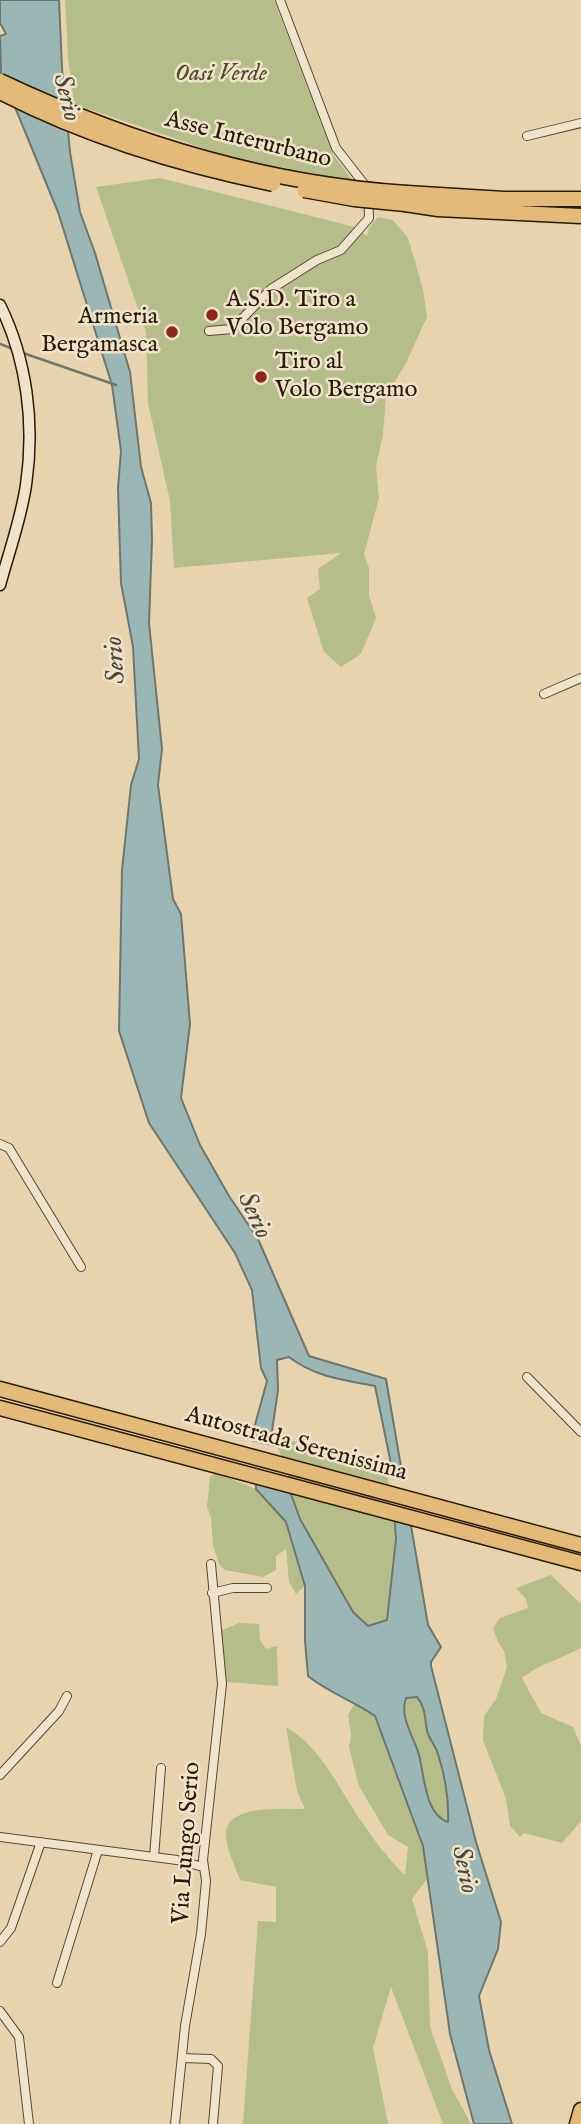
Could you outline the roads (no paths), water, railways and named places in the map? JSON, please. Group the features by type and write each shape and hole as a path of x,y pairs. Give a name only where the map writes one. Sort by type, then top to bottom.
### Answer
{"highway":[{"name":"Asse Interurbano","path":"0,81 115,130 280,176 406,198 438,209 581,216"},
{"name":"Asse Interurbano","path":"0,92 88,131 179,160 287,187 354,199 581,199"},
{"name":"Autostrada Serenissima","path":"0,1390 581,1545"},
{"name":"Autostrada Serenissima","path":"0,1408 581,1563"},
{"path":"577,2124 581,2110"}],"street":[{"path":"209,331 232,329 271,289 317,260 341,250 369,218 368,188 336,148 280,0"},
{"path":"527,136 581,122"},
{"path":"0,305 14,335 21,360 29,410 26,483 0,585"},
{"path":"544,694 581,678"},
{"path":"0,1144 9,1148 81,1267"},
{"path":"527,1377 581,1432"},
{"name":"Via Lungo Serio","path":"176,2124 182,2058 201,1934 206,1881 203,1867 222,1684 211,1564"},
{"path":"212,1593 233,1588 267,1588"},
{"path":"0,1774 59,1712 66,1696"},
{"path":"154,1857 161,1768"},
{"path":"0,1837 154,1857 203,1867"},
{"path":"0,1942 11,1928 41,1842"},
{"path":"57,1983 99,1850"},
{"path":"0,2011 19,2038 29,2124"},
{"path":"182,2058 212,2059 218,2066 214,2124"}],"water":[{"name":"Serio","path":"0,0 59,0 70,152 80,212 130,372 141,467 151,503 149,623 162,749 158,785 173,899 181,914 190,1024 181,1098 200,1145 229,1196 258,1239 309,1356 386,1379 428,1625 441,1647 431,1666 476,1842 501,1922 498,1949 479,1996 489,2050 512,2124 474,2124 450,2034 423,1846 375,1716 308,1676 305,1586 286,1522 256,1489 253,1432 267,1381 261,1368 252,1290 235,1253 149,1123 119,1031 122,870 131,785 139,759 133,647 121,583 118,488 121,451 112,385 58,212 1,73 0,36 6,34 0,23","holes":["289,1357 319,1373 375,1386 390,1459 396,1539 387,1620 368,1626 353,1612 300,1519 271,1438 278,1390 277,1360","417,1697 443,1771 448,1822 440,1818 430,1803 419,1755 404,1712 406,1698"]}],"waterway":[{"path":"0,344 13,349"},
{"path":"23,353 116,385"}],"place":[{"name":"A.S.D. Tiro a Volo Bergamo","path":"212,315"},
{"name":"Armeria Bergamasca","path":"172,332"},
{"name":"Tiro al Volo Bergamo","path":"261,377"}],"park label":[{"name":"Oasi Verde","path":"221,75"}]}
